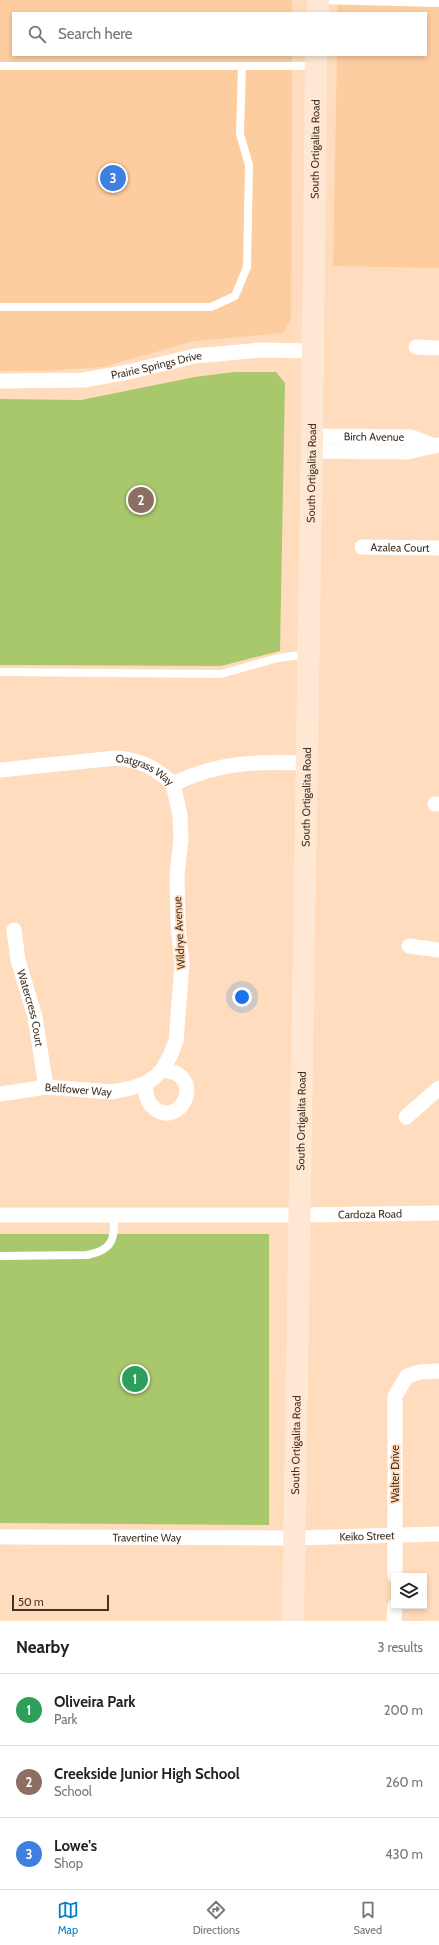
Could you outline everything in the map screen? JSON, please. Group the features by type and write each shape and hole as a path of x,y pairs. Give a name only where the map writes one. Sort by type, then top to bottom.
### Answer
{"street":[{"path":"318,0 318,12"},
{"name":"South Ortigalita Road","path":"294,1621 294,1538 301,1215 312,443 316,60"},
{"path":"416,347 439,348"},
{"name":"Prairie Springs Drive","path":"0,381 84,380 128,372 195,356 261,350 312,351"},
{"name":"Birch Avenue","path":"312,443 406,452 436,445"},
{"name":"Azalea Court","path":"362,547 439,548"},
{"name":"Oatgrass Way","path":"0,770 116,758 130,759 144,763 160,772 172,784 193,774 227,765 262,761 307,763"},
{"name":"Wildrye Avenue","path":"154,1077 170,1056 176,1041 182,964 178,926 177,875 182,839 180,815 172,784"},
{"name":"Watercress Court","path":"14,930 18,960 35,1017 46,1087"},
{"path":"409,946 439,950"},
{"name":"Bellfower Way","path":"0,1094 46,1087 112,1092 154,1077"},
{"path":"406,1117 439,1088"},
{"name":"Cardoza Road","path":"0,1215 301,1215 439,1213"},
{"name":"Walter Drive","path":"395,1573 395,1396 406,1376 420,1372 439,1371"},
{"name":"Keiko Street","path":"294,1538 395,1534 439,1534"},
{"name":"Travertine Way","path":"0,1537 294,1538"},
{"path":"394,1609 394,1621"}],"lane":[{"path":"318,0 439,3"},
{"path":"0,66 242,66 316,60"},
{"path":"0,307 211,307 235,296 247,267 249,165 240,134 242,66"},
{"path":"0,672 221,674 278,658 309,654"},
{"path":"0,1256 88,1255 100,1252 108,1246 113,1238 114,1215"}],"shaded area":[{"path":"0,0 292,0 292,12 12,12 12,56 292,56 291,319 283,333 194,341 103,367 42,371 0,371"},
{"path":"337,0 439,0 439,268 333,266 337,56 427,56 427,12 337,12"}],"green space":[{"path":"234,372 276,372 285,383 280,651 221,666 0,665 0,399 81,400 195,377"},
{"path":"0,1234 269,1234 269,1525 0,1523"}],"place":[{"name":"Lowe's","path":"113,178"},
{"name":"Creekside Junior High School","path":"141,500"},
{"name":"Oliveira Park","path":"135,1379"}]}
